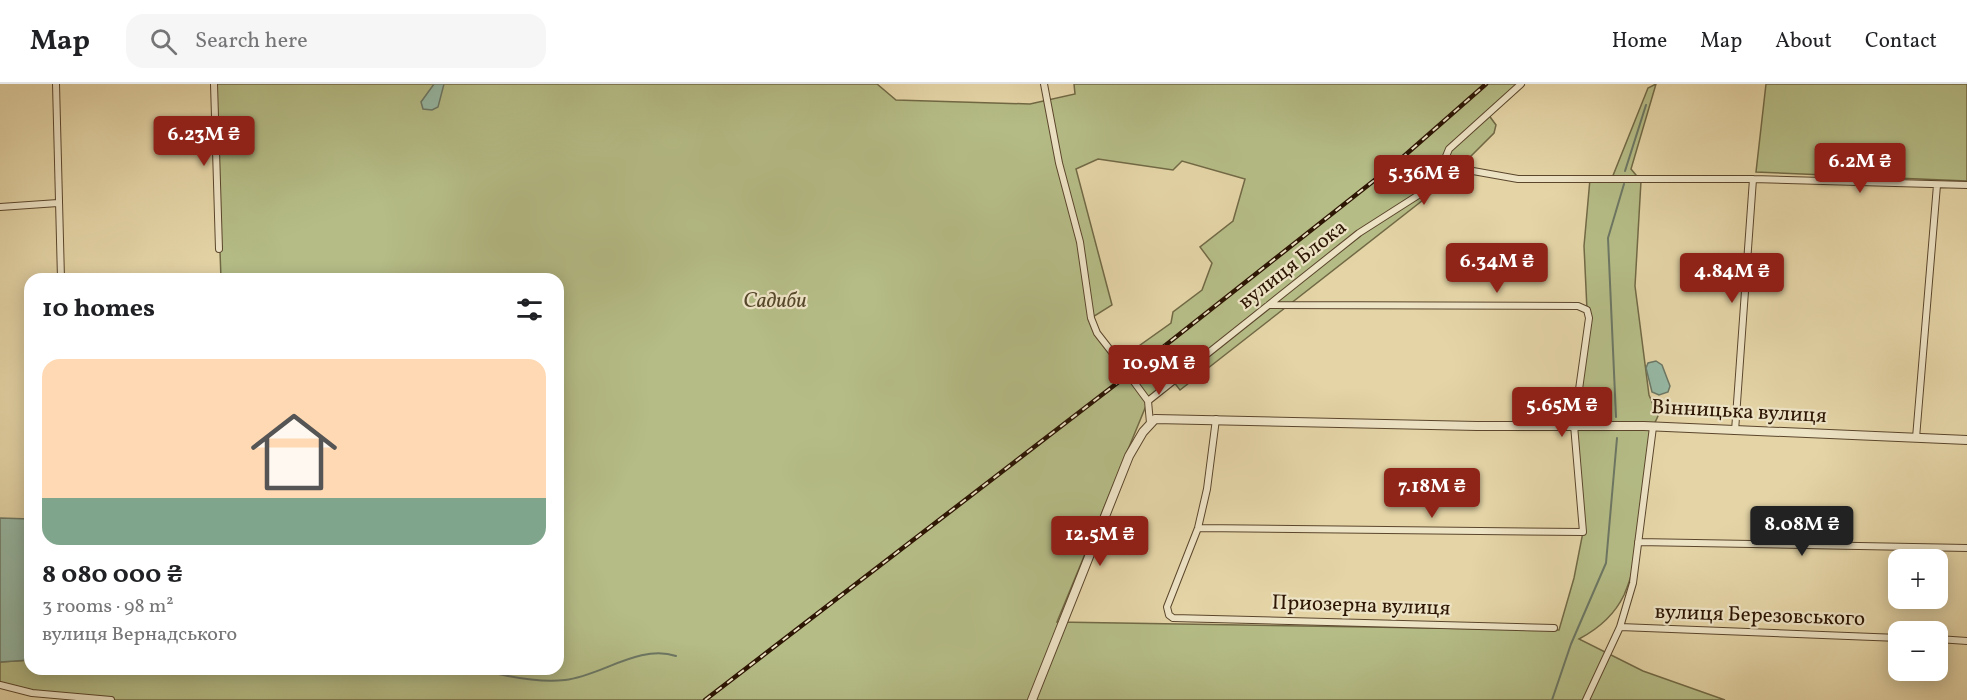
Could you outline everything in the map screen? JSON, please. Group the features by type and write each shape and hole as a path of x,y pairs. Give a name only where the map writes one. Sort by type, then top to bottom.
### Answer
{"street":[{"path":"56,84 61,273"},
{"path":"214,84 219,249"},
{"path":"1044,84 1059,163 1080,242 1091,318 1097,333 1118,360"},
{"path":"1438,176 1449,149 1521,84"},
{"path":"1438,176 1473,171 1518,179 1753,179 1967,185"},
{"name":"вулиця Блока","path":"1148,401 1359,233 1420,194 1438,176"},
{"path":"1735,431 1753,179"},
{"path":"1916,438 1936,185"},
{"path":"0,207 58,203"},
{"path":"1216,419 1198,528 1583,532 1574,425 1589,318 1587,310 1578,306 1269,305"},
{"path":"1032,700 1130,456 1150,423 1148,401 1134,382"},
{"name":"Вінницька вулиця","path":"1150,423 1161,418 1466,426 1574,425 1967,440"},
{"path":"1586,700 1620,627 1633,583 1653,427"},
{"name":"Приозерна вулиця","path":"1198,528 1167,607 1169,615 1173,618 1554,628"},
{"path":"1638,542 1967,548"},
{"name":"вулиця Березовського","path":"1620,627 1888,638"},
{"path":"1948,640 1967,641"},
{"path":"0,685 32,693 111,700"}],"green space":[{"name":"Садиби","path":"214,84 877,84 896,100 1030,104 1075,94 1074,84 1521,84 1488,114 1496,125 1494,133 1441,186 1180,390 1173,381 1148,401 1057,622 1559,630 1574,578 1583,532 1574,425 1587,310 1584,246 1590,179 1612,178 1648,88 1656,84 1631,169 1641,181 1635,286 1649,395 1658,416 1653,427 1644,513 1631,577 1620,603 1610,616 1593,631 1579,639 1643,671 1725,700 111,700 32,693 0,685 0,662 24,660 24,675 564,675 564,273 221,273","holes":["1098,159 1173,170 1182,161 1245,179 1233,221 1200,247 1212,263 1202,290 1173,312 1171,323 1119,360 1094,328 1091,318 1112,305 1076,169"]},
{"path":"1766,84 1967,84 1967,181 1756,172"}],"shaded area":[{"path":"434,84 444,84 438,107 432,110 423,109 421,102"},
{"path":"1656,361 1662,365 1670,386 1668,392 1659,395 1652,392 1646,368 1648,363"},
{"path":"0,518 24,519 24,660 0,662"}],"waterway":[{"path":"1625,171 1646,105"},
{"path":"1616,417 1608,238 1624,184"},
{"path":"1552,700 1571,644 1606,563 1617,438"},
{"path":"505,675 532,680 565,680 592,673 634,657 662,653 676,656"}],"railway":[{"path":"705,700 1129,374 1395,164 1486,84"}]}
